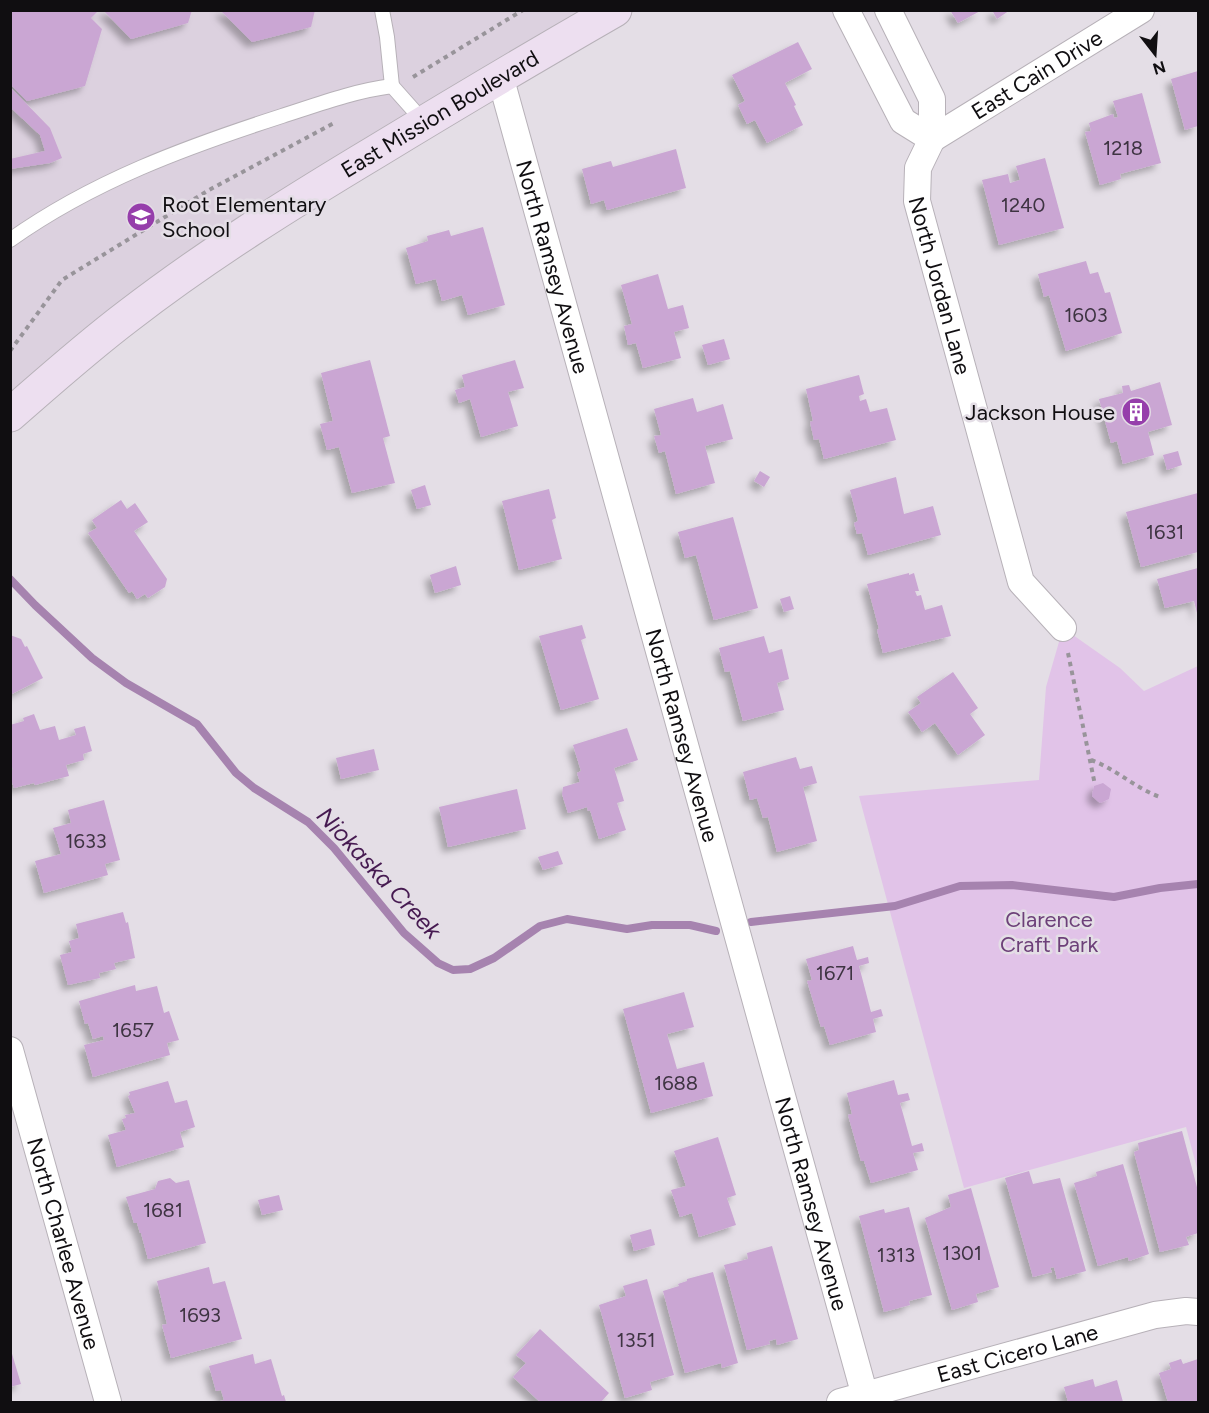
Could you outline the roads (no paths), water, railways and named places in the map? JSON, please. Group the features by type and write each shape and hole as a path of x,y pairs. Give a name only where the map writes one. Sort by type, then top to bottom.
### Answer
{"main road":[{"name":"East Mission Boulevard","path":"10,415 82,352 130,314 291,204 500,76 615,10"}],"street":[{"path":"846,10 903,121 932,139"},
{"name":"North Jordan Lane","path":"888,10 932,99 932,139 918,168 917,201 1021,582 1063,628"},
{"name":"East Cain Drive","path":"932,139 1141,10"},
{"name":"North Ramsey Avenue","path":"500,76 865,1396"},
{"name":"North Charlee Avenue","path":"10,1050 108,1402"},
{"name":"East Cicero Lane","path":"840,1402 1155,1314 1198,1312"}],"lane":[{"path":"382,10 392,86 424,122"},
{"path":"10,240 41,218 111,180 241,130 365,89 392,86"}],"waterway":[{"name":"Niokaska Creek","path":"10,579 92,658 126,683 197,724 236,773 254,788 308,822 334,848 404,933 438,963 453,970 470,969 494,958 540,926 567,919 627,929 652,925 690,925 716,931"},
{"name":"Niokaska Creek","path":"751,922 895,906 960,886 1012,885 1114,897 1160,888 1198,884"}],"place":[{"name":"Root Elementary School","path":"141,217"},
{"name":"Jackson House","path":"1136,412"}],"park label":[{"name":"Clarence Craft Park","path":"1049,932"}]}
